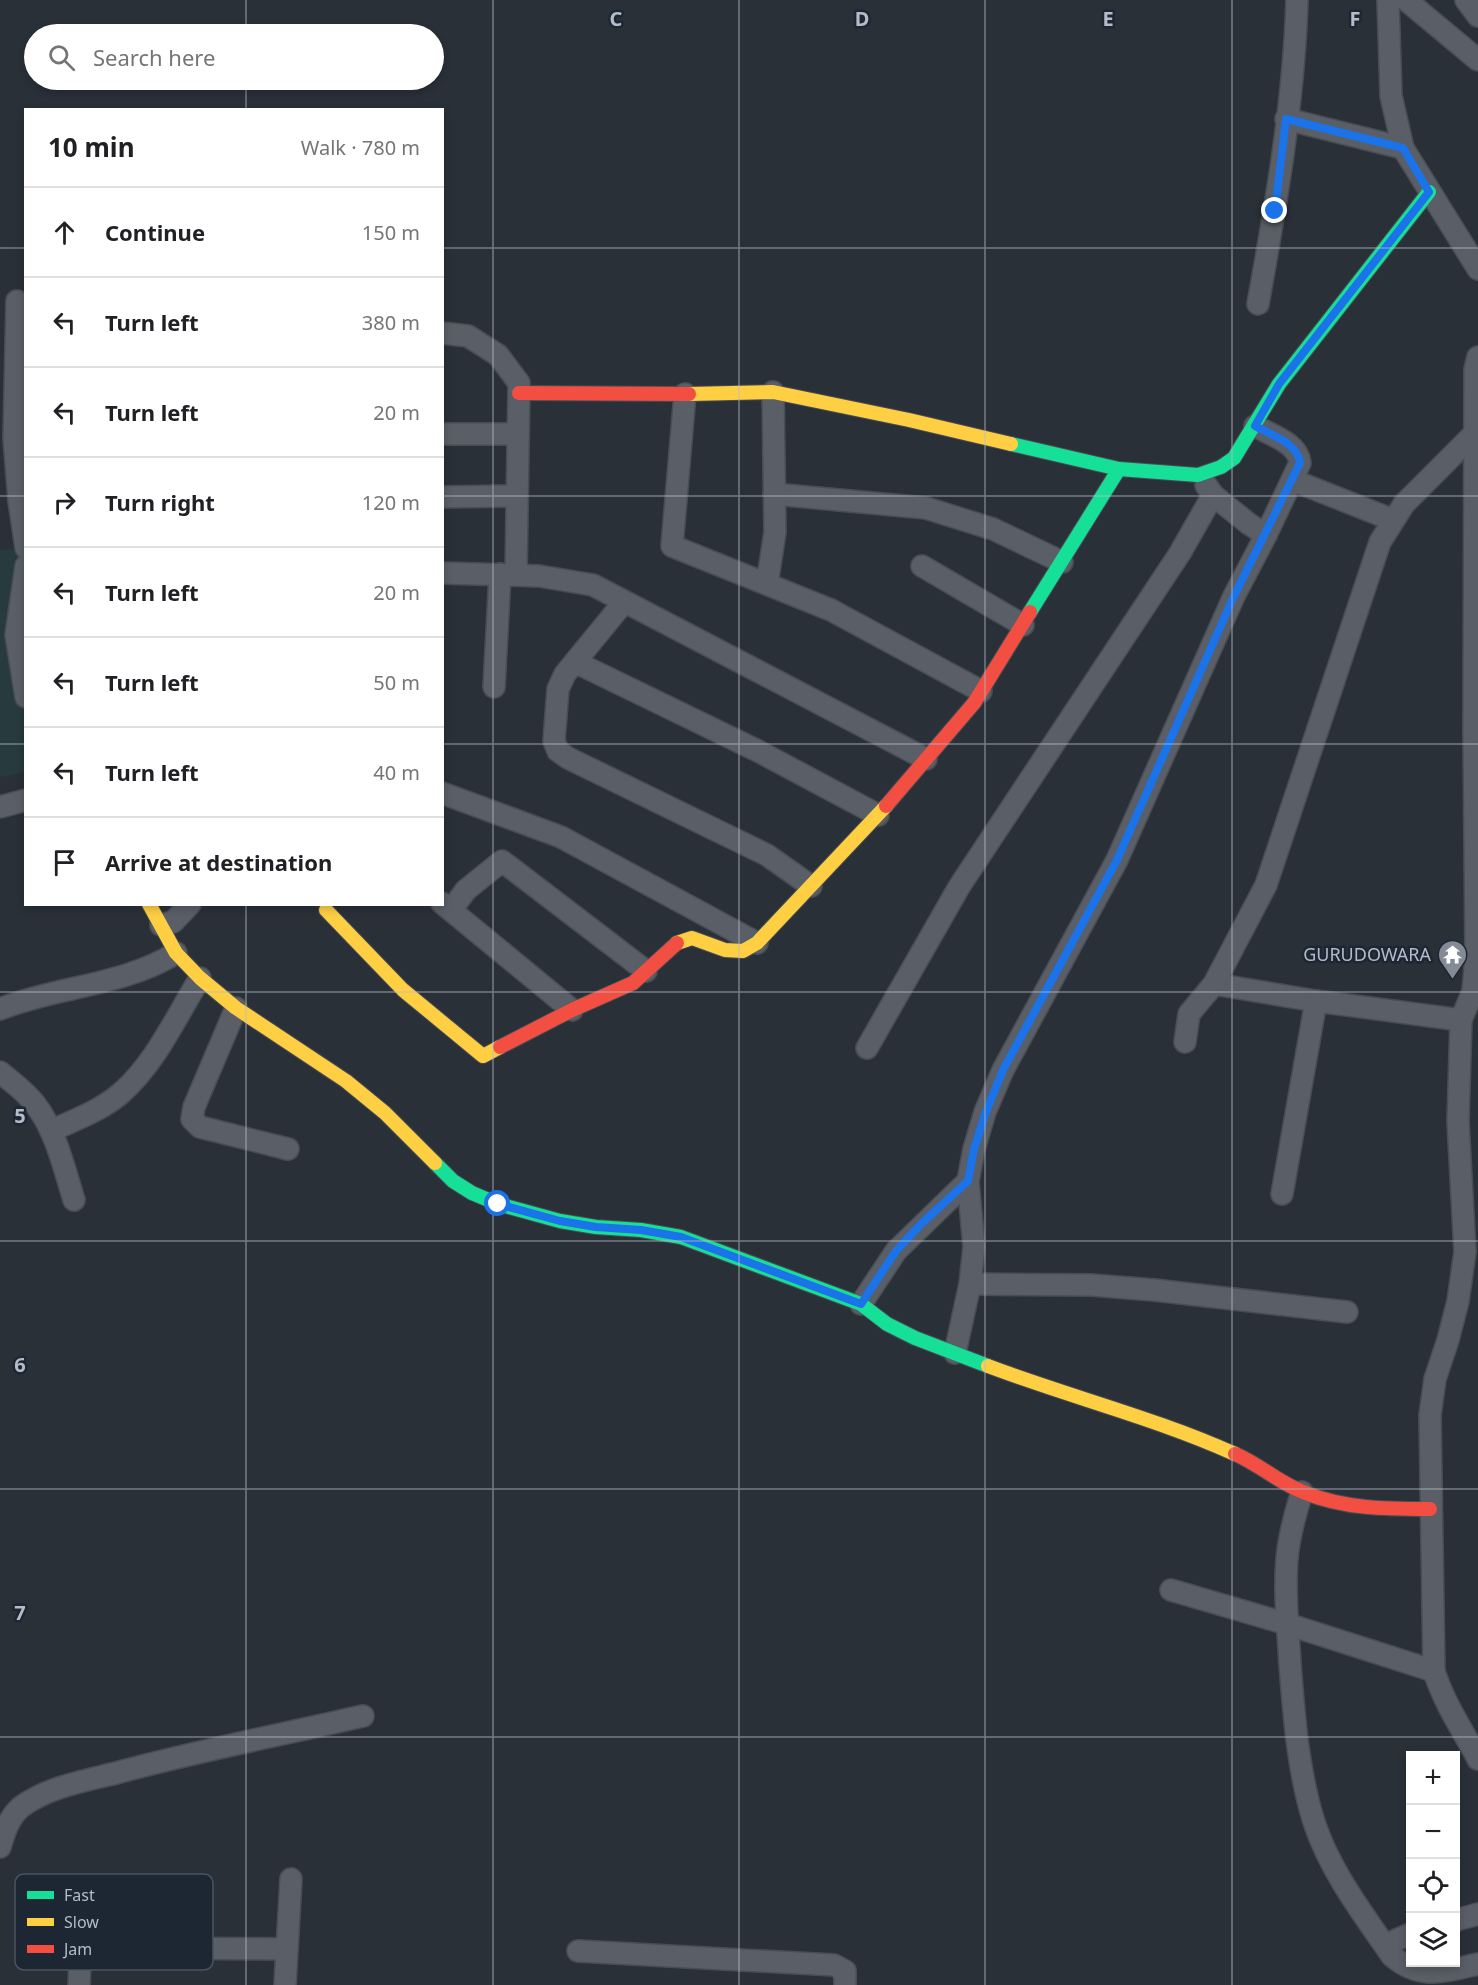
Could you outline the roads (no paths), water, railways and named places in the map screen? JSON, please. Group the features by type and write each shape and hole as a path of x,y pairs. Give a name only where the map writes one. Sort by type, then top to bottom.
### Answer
{"street":[{"path":"1258,304 1275,211 1296,40 1297,0"},
{"path":"1388,0 1391,96 1403,148 1478,269"},
{"path":"1406,0 1478,60"},
{"path":"1466,0 1478,16"},
{"path":"1286,119 1403,148"},
{"path":"519,393 773,392 909,420 1119,469 1198,475 1221,468 1234,458 1279,384 1429,192"},
{"path":"14,300 24,524"},
{"path":"444,333 468,336 498,356 519,384 517,496 494,687"},
{"path":"1478,357 1475,369 1476,956 1458,1121 1465,1251 1458,1301 1435,1379 1430,1415 1434,1671 1442,1696 1469,1725 1478,1759"},
{"path":"767,584 775,532 773,392"},
{"path":"685,394 672,546 831,610 981,692"},
{"path":"0,420 20,437"},
{"path":"955,1353 970,1284 974,1247 968,1181 974,1149 986,1112 1003,1070 1117,860 1234,596 1300,463 1299,455 1293,447 1255,426"},
{"path":"1185,1042 1189,1014 1214,984 1266,885 1380,542 1404,504 1475,433"},
{"path":"444,434 518,434"},
{"path":"326,910 403,990 483,1056 572,1010 633,983 676,944 692,938 725,950 743,951 757,943 879,815 974,703 1119,469"},
{"path":"1198,475 1214,495 1266,535"},
{"path":"1292,480 1393,520"},
{"path":"774,494 926,508 993,529 1062,562"},
{"path":"867,1048 959,887 1162,581 1214,495"},
{"path":"444,497 517,496"},
{"path":"922,566 1023,625"},
{"path":"444,573 539,576 593,585 926,759"},
{"path":"24,594 21,635 24,672"},
{"path":"624,602 565,674 558,689 554,741 558,751 568,758 767,855 812,886"},
{"path":"575,662 760,752 879,815"},
{"path":"444,793 561,837 757,943"},
{"path":"0,807 24,801"},
{"path":"572,1010 447,907 502,861 646,971"},
{"path":"150,906 176,953 201,978 236,1008 346,1081 385,1113 453,1181 472,1193 498,1204 560,1221 681,1237 861,1304 887,1324 915,1338 1038,1384 1193,1436 1243,1457 1302,1492 1336,1502 1377,1509 1430,1509"},
{"path":"160,925 174,922 188,906"},
{"path":"0,1009 132,975 159,964 176,953"},
{"path":"51,1131 92,1112 118,1096 139,1076 201,978"},
{"path":"1214,984 1316,1001 1469,1017"},
{"path":"1282,1194 1316,1001"},
{"path":"236,1008 194,1107 192,1119 201,1127 288,1149"},
{"path":"0,1072 17,1085 35,1104 51,1131 74,1200"},
{"path":"861,1304 896,1251 921,1224 968,1181"},
{"path":"970,1284 1091,1285 1347,1312"},
{"path":"1302,1492 1291,1527 1287,1560 1287,1624 1300,1755 1315,1823 1347,1889 1385,1945 1402,1965 1449,1978 1478,1964"},
{"path":"1171,1590 1434,1671"},
{"path":"0,1847 6,1827 19,1809 38,1797 65,1787 138,1767 363,1716"},
{"path":"285,1985 291,1879"},
{"path":"1460,1919 1478,1914"},
{"path":"1385,1945 1406,1936"},
{"path":"213,1949 287,1949"},
{"path":"578,1951 834,1965 845,1971 845,1985"},
{"path":"79,1985 80,1970"}],"place":[{"name":"GURUDOWARA","path":"1452,980"}]}
